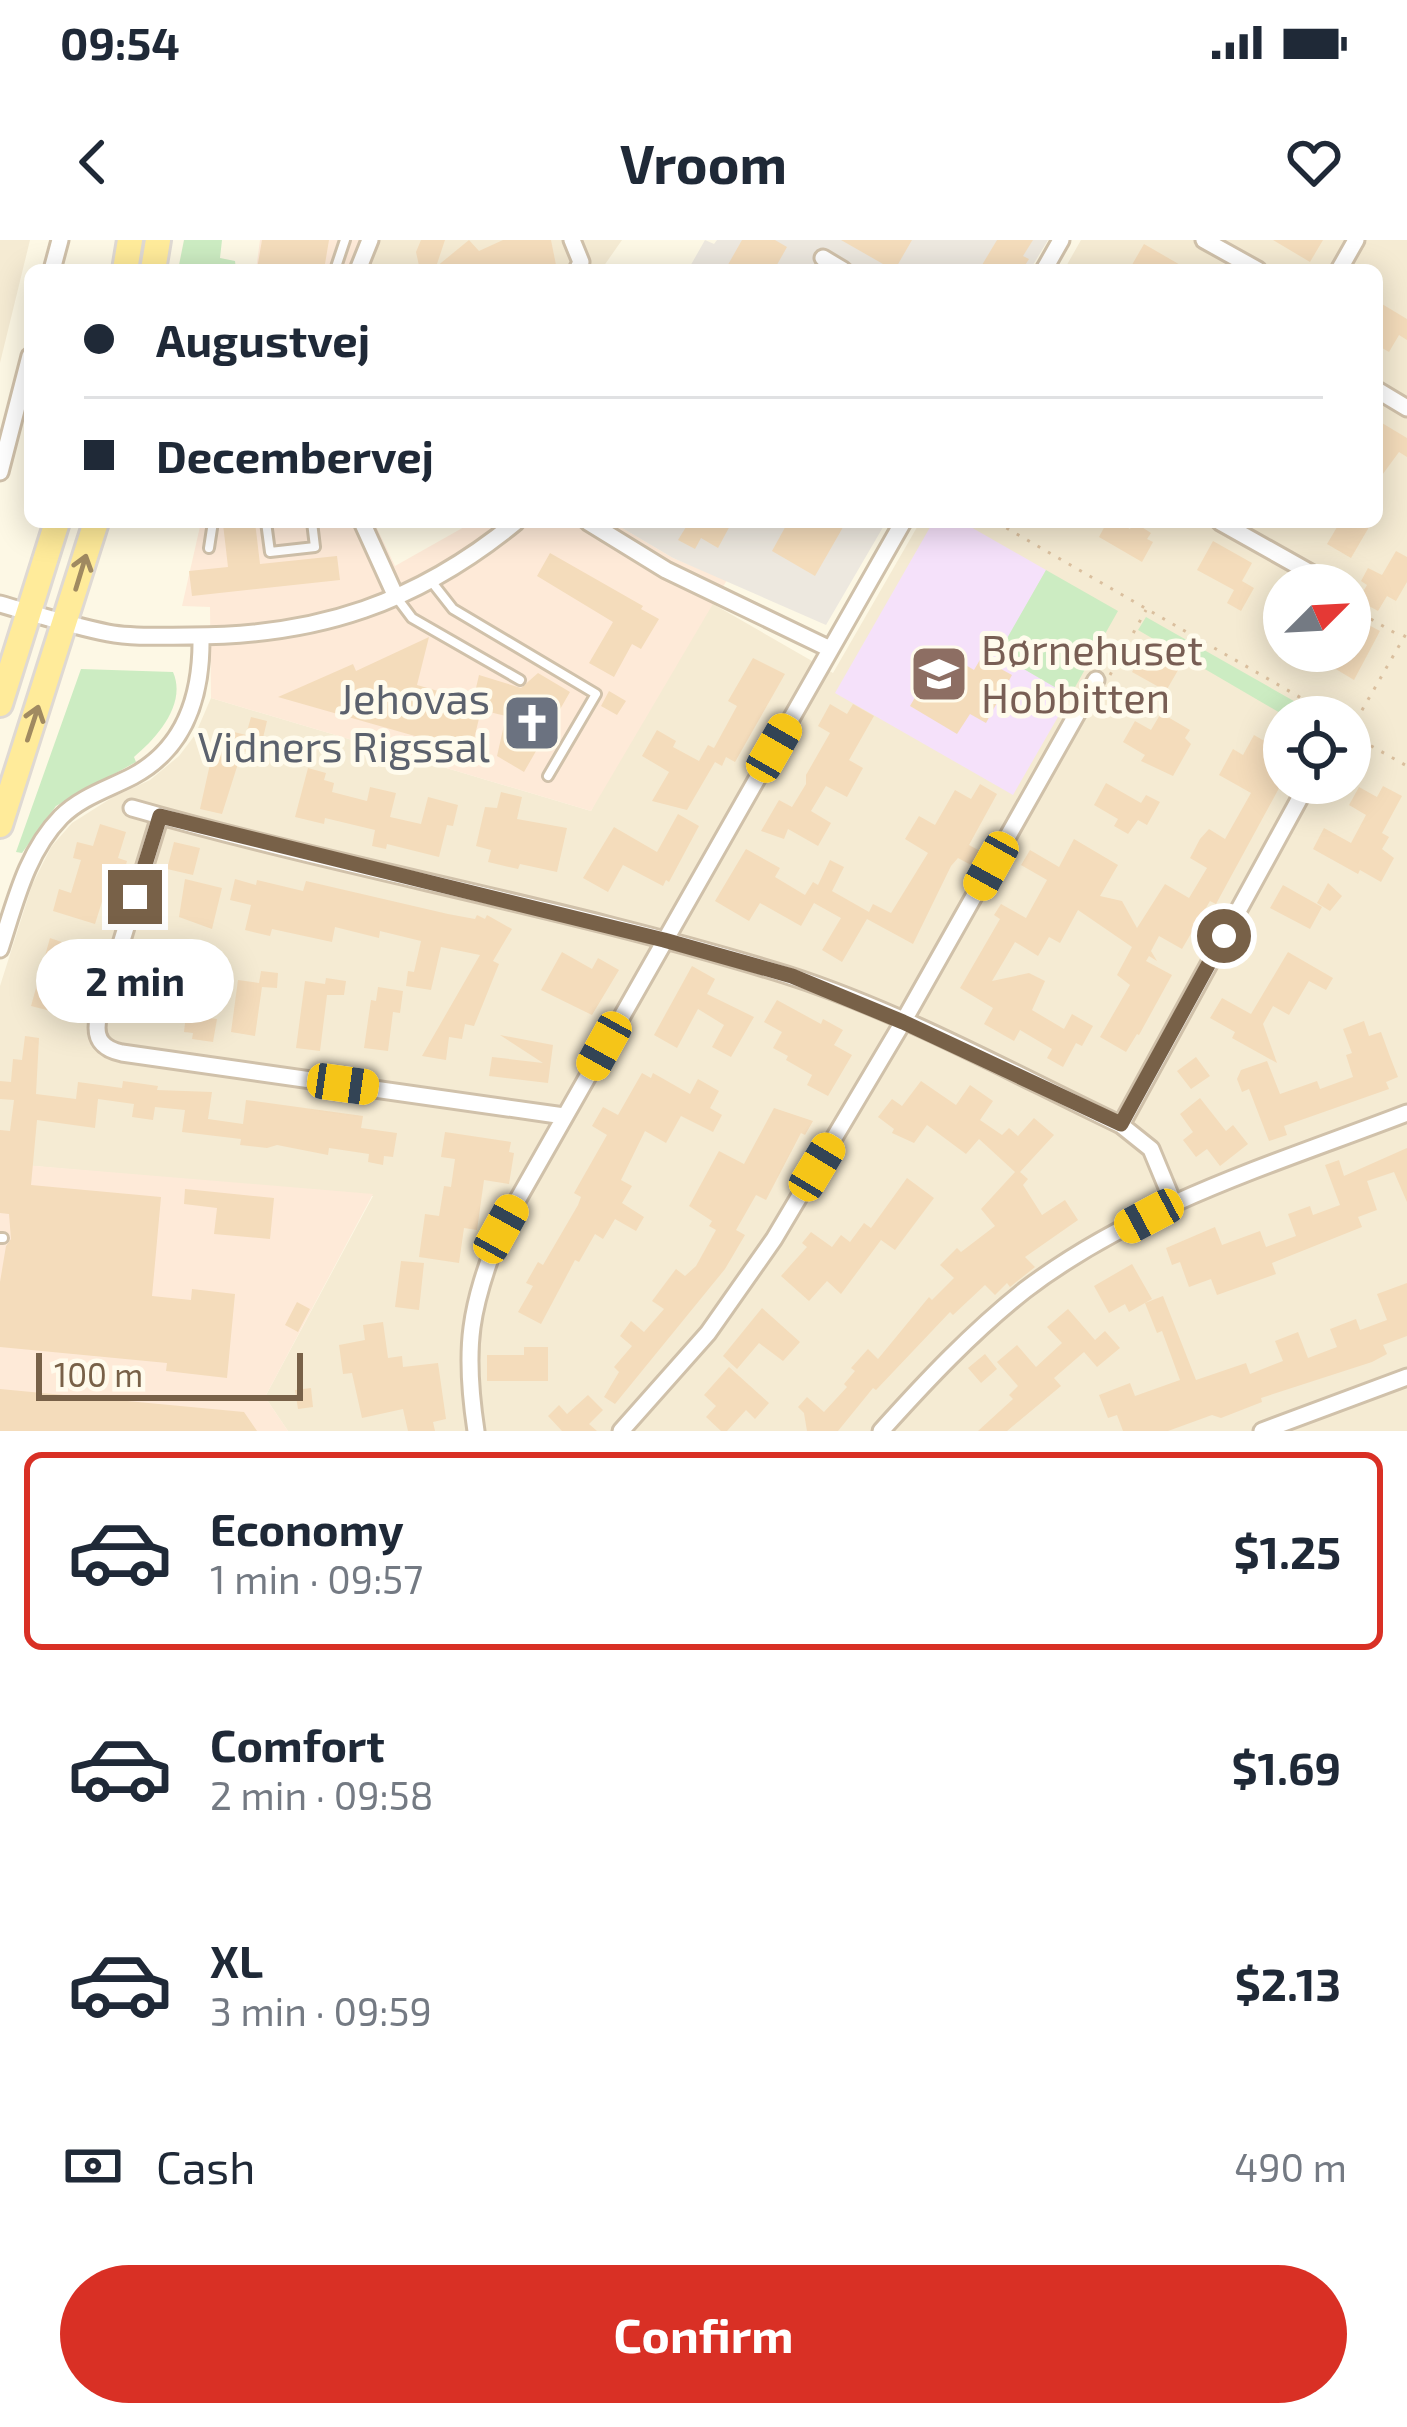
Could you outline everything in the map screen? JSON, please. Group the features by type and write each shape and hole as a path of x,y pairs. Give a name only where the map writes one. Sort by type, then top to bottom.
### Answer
{"main road":[{"path":"0,704 55,528"},
{"path":"0,825 94,528"}],"street":[{"path":"1204,240 1247,264"},
{"path":"823,258 833,264"},
{"path":"0,472 24,379"},
{"path":"365,528 396,597"},
{"path":"0,604 111,634 240,636 316,626 430,580 509,528"},
{"path":"598,528 666,570 830,649"},
{"path":"476,1431 470,1318 501,1229 900,528"},
{"path":"1231,528 1294,564"},
{"path":"0,950 26,873 53,826 82,801 144,769 176,740 197,694 201,636"},
{"path":"621,1431 708,1333 752,1271 903,1022 1096,680"},
{"path":"1121,1124 1297,804"},
{"path":"133,808 792,976 1121,1124 1150,1149 1173,1202"},
{"path":"160,816 98,1019 97,1034 105,1047 564,1116"},
{"path":"880,1431 943,1362 1027,1289 1173,1202 1407,1113"},
{"path":"1262,1431 1407,1378"}],"lane":[{"path":"208,548 212,528"},
{"path":"267,528 269,552 315,547 313,528"},
{"path":"430,580 453,609 596,694 548,776"},
{"path":"396,597 412,618 520,680"}],"path":[{"path":"1006,528 1298,696"},
{"path":"1096,680 1104,684 1147,609"},
{"path":"1371,618 1406,635 1371,696"},
{"path":"1371,745 1407,766"}],"shaded area":[{"path":"0,240 30,240 24,264 0,363"},
{"path":"260,240 379,240 372,264 257,264"},
{"path":"379,240 622,240 605,264 372,264"},
{"path":"705,240 714,244 717,240 1048,240 1034,264 691,264"},
{"path":"1081,240 1407,240 1407,1431 288,1431 265,1397 373,1196 0,1163 0,986 32,885 51,847 72,823 150,780 179,756 195,735 211,698 591,811 699,596 833,673 917,528 1383,528 1383,264 1067,264"},
{"path":"200,528 377,528 395,566 462,528 622,528 673,558 727,580 591,811 211,698 210,607 182,606"},
{"path":"622,528 883,528 826,625 673,558"},
{"name":"Børnehuset Hobbitten","path":"930,528 972,528 1046,570 999,654 1070,696 1013,795 835,693"},
{"path":"0,1163 373,1194 265,1397 288,1431 0,1431"}],"green space":[{"path":"184,240 222,240 220,258 235,264 179,264"},
{"path":"1046,570 1118,611 1070,696 998,654"},
{"path":"1146,617 1285,696 1263,696 1263,703 1138,630"},
{"path":"81,669 173,672 173,708 134,757 136,762 56,806 22,853 16,852"}],"building":[{"path":"262,240 329,240 325,264 258,264"},
{"path":"421,240 445,240 437,264 419,264 416,252"},
{"path":"469,240 479,251 503,240 551,240 556,264 440,264"},
{"path":"742,240 775,240 787,247 777,264 728,264"},
{"path":"841,240 912,240 898,264 883,264"},
{"path":"997,240 1033,240 1023,256 1029,259 1026,264 983,264"},
{"path":"1273,240 1323,240 1310,262"},
{"path":"1144,244 1179,264 1132,264"},
{"path":"1383,305 1407,319 1407,340 1399,335 1389,352 1383,348"},
{"path":"1383,424 1407,438 1407,457 1399,452 1383,474"},
{"path":"223,528 256,528 260,564 337,556 340,580 192,596 189,571 228,567"},
{"path":"685,528 729,528 718,548 701,538 695,549 678,540"},
{"path":"785,528 843,528 815,576 772,551"},
{"path":"1104,528 1143,528 1153,542 1142,562 1099,537"},
{"path":"1336,528 1368,528 1351,558 1327,544"},
{"path":"1213,541 1252,563 1242,581 1254,588 1241,611 1227,603 1234,590 1197,570"},
{"path":"1396,551 1407,557 1407,582 1396,601 1387,596 1378,611 1371,607 1371,570 1382,575"},
{"path":"550,553 659,619 641,649 632,644 614,677 589,663 613,622 537,576"},
{"path":"1371,626 1380,631 1371,648"},
{"path":"429,637 417,685 473,701 479,675 521,688 538,673 570,692 524,772 497,756 506,716 481,710 471,752 278,697 353,664 356,671"},
{"path":"1147,646 1181,665 1166,691 1132,672"},
{"path":"942,651 974,670 981,658 1012,675 986,723 970,714 957,734 910,706"},
{"path":"753,658 785,674 735,762 726,757 722,766 715,762 687,810 652,801 669,772 642,756 657,730 676,741 673,747 699,761 708,745 714,748 737,706 728,701"},
{"path":"609,691 626,701 617,715 601,706"},
{"path":"830,704 847,714 853,704 874,716 849,760 863,768 847,797 826,786 811,811 831,823 818,846 788,829 784,839 761,831 779,800 792,807 806,784 806,775 830,733 818,726"},
{"path":"1161,713 1190,730 1185,738 1191,744 1173,776 1141,761 1145,755 1123,742 1135,721 1151,730"},
{"path":"251,717 267,721 259,755 242,751 222,814 200,809 218,728 246,735"},
{"path":"1254,735 1263,740 1263,804 1270,804 1216,904 1210,901 1182,949 1159,936 1151,951 1157,961 1149,956 1146,961 1172,975 1126,1052 1100,1037 1130,985 1117,975 1132,947 1078,910 1060,943 1049,937 1038,956 1015,942 992,981 1029,973 1045,981 1032,1010 1064,1029 1072,1014 1093,1026 1082,1046 1076,1043 1063,1067 1047,1058 1052,1049 1020,1030 1014,1041 984,1024 993,1008 960,988 1000,919 994,915 1001,904 1026,918 1047,880 1021,865 1030,850 1059,867 1074,839 1118,865 1100,896 1122,901 1137,928 1165,884 1189,898 1207,868 1190,858 1200,839 1209,829 1225,839 1251,793 1219,775 1233,749 1243,755"},
{"path":"308,768 326,773 324,780 334,783 332,792 367,801 370,787 396,793 390,817 421,824 428,797 458,805 439,857 387,844 386,849 372,846 375,830 325,818 324,824 295,817"},
{"path":"1106,783 1141,803 1146,795 1160,802 1147,825 1138,820 1128,834 1114,826 1118,819 1094,805"},
{"path":"980,784 997,794 969,845 980,851 971,865 958,858 951,866 913,944 867,919 842,962 822,950 841,918 814,903 801,926 760,903 749,921 715,901 746,849 780,868 775,877 805,895 813,882 818,885 830,860 844,867 832,891 869,912 873,904 891,913 928,853 905,839 919,816 935,825 955,790 971,799"},
{"path":"1383,786 1402,796 1382,833 1389,837 1382,849 1394,858 1381,882 1313,849 1324,828 1351,843 1366,815 1350,804 1371,804 1371,794 1377,797"},
{"path":"501,792 522,797 517,819 567,828 557,872 488,862 491,850 476,846 485,807 497,808"},
{"path":"678,814 699,826 669,882 663,886 623,865 608,892 583,878 614,827 657,852"},
{"path":"100,824 126,832 118,858 127,861 117,896 105,892 95,924 53,911 59,889 71,893 81,860 73,858 77,842 93,846"},
{"path":"174,842 200,848 193,875 167,869"},
{"path":"185,879 222,888 212,929 179,917"},
{"path":"235,879 303,891 306,881 448,914 475,919 487,915 512,929 493,961 499,964 474,1026 465,1024 462,1039 449,1037 446,1060 422,1056 480,955 441,947 431,990 406,986 421,941 380,931 379,938 335,927 332,942 272,929 270,936 245,930 251,905 230,900"},
{"path":"1328,883 1342,896 1330,911 1317,903"},
{"path":"1283,885 1322,907 1310,929 1270,908"},
{"path":"50,938 102,956 97,972 86,969 78,995 88,998 82,1019 31,1006"},
{"path":"157,946 182,950 174,1001 149,997"},
{"path":"562,952 592,969 598,958 619,970 592,1015 541,990"},
{"path":"1288,952 1333,978 1326,990 1309,981 1289,1015 1273,1006 1263,1024 1277,1063 1232,1038 1235,1032 1210,1018 1222,998 1251,1014"},
{"path":"692,966 715,979 707,994 754,1017 731,1057 712,1047 724,1025 698,1009 677,1048 654,1035"},
{"path":"261,971 278,973 277,988 262,987 255,1036 231,1032 238,980 259,983"},
{"path":"326,978 346,981 344,995 327,995 320,1051 296,1048 305,981 325,984"},
{"path":"378,987 403,991 400,1013 393,1012 388,1051 364,1048 371,1000 376,1001"},
{"path":"777,1000 821,1024 823,1019 843,1030 834,1045 852,1055 828,1096 807,1085 812,1075 773,1048 782,1032 764,1022"},
{"path":"186,1015 217,1019 213,1042 192,1039 193,1033 184,1032"},
{"path":"1364,1021 1369,1036 1381,1032 1398,1077 1386,1082 1389,1089 1284,1126 1287,1135 1269,1141 1249,1089 1242,1092 1237,1079 1241,1070 1267,1061 1280,1094 1317,1081 1320,1089 1353,1077 1346,1055 1352,1053 1343,1029"},
{"path":"500,1035 553,1045 548,1083 489,1076 492,1057 543,1063"},
{"path":"25,1036 39,1038 36,1094 76,1099 78,1082 122,1088 123,1081 158,1086 157,1090 212,1092 208,1119 243,1124 246,1100 363,1116 361,1128 397,1133 393,1157 384,1156 383,1165 368,1162 369,1154 329,1148 328,1155 277,1145 240,1145 241,1139 182,1132 185,1110 155,1107 153,1120 132,1117 134,1104 98,1099 95,1128 37,1120 31,1185 161,1197 152,1296 191,1300 192,1289 235,1294 227,1378 166,1371 167,1363 0,1347 0,1282 11,1239 9,1214 0,1213 0,1130 10,1131 14,1100 0,1099 0,1081 11,1082 13,1059 22,1060"},
{"path":"1196,1057 1210,1076 1191,1089 1177,1071"},
{"path":"642,1073 651,1078 653,1073 690,1094 698,1079 719,1091 710,1108 722,1115 713,1132 681,1116 666,1143 645,1131 621,1180 632,1186 622,1203 644,1217 636,1231 615,1219 603,1239 595,1234 579,1262 575,1260 541,1324 518,1312 533,1286 526,1283 538,1262 543,1265 578,1205 581,1197 574,1193 607,1135 592,1126 603,1107 618,1115"},
{"path":"921,1081 956,1105 970,1085 993,1101 980,1120 1002,1135 1009,1128 1018,1136 1034,1118 1054,1135 1020,1172 1028,1179 1023,1185 1042,1215 1065,1200 1078,1220 1025,1257 1035,1267 1010,1287 1007,1283 995,1295 985,1285 953,1315 950,1312 873,1388 838,1431 807,1431 798,1407 807,1397 824,1412 847,1387 844,1384 855,1371 851,1368 868,1349 878,1359 929,1297 932,1300 954,1278 940,1265 957,1248 961,1252 995,1226 981,1209 1015,1172 979,1139 966,1154 927,1125 914,1143 892,1133 894,1129 878,1117 892,1099 902,1106"},
{"path":"1200,1098 1226,1131 1233,1125 1248,1144 1220,1166 1207,1149 1196,1157 1183,1140 1193,1132 1180,1114"},
{"path":"774,1108 813,1121 805,1135 801,1133 766,1200 756,1195 736,1230 745,1235 725,1269 615,1404 604,1397 619,1372 614,1367 632,1346 620,1336 631,1321 644,1332 664,1309 652,1301 676,1269 685,1276 696,1266 716,1230 709,1226 712,1221 689,1206 719,1151 744,1164"},
{"path":"445,1132 511,1142 509,1152 514,1153 509,1184 484,1180 477,1230 464,1228 459,1263 419,1257 425,1214 439,1216 444,1186 451,1187 455,1159 441,1157"},
{"path":"1407,1148 1407,1202 1394,1172 1367,1181 1377,1210 1358,1217 1362,1227 1272,1263 1276,1274 1217,1295 1211,1279 1189,1287 1180,1262 1172,1265 1166,1248 1215,1227 1222,1245 1260,1231 1266,1247 1296,1236 1288,1214 1310,1206 1313,1215 1340,1205 1325,1165 1339,1160 1344,1176"},
{"path":"907,1178 934,1198 895,1250 881,1240 841,1294 827,1281 809,1301 781,1276 807,1247 802,1243 811,1232 832,1247 841,1235 850,1242 864,1223 871,1228"},
{"path":"185,1189 274,1198 270,1239 214,1234 217,1208 184,1204"},
{"path":"401,1261 424,1263 419,1310 395,1307"},
{"path":"1132,1264 1152,1299 1129,1312 1125,1304 1109,1313 1094,1286"},
{"path":"1407,1283 1407,1336 1383,1345 1387,1354 1372,1362 1261,1398 1262,1402 1221,1418 1212,1415 1168,1431 1123,1431 1117,1415 1108,1418 1099,1395 1130,1383 1135,1396 1180,1380 1162,1331 1157,1333 1145,1303 1163,1296 1196,1380 1246,1363 1250,1374 1283,1361 1275,1341 1298,1332 1308,1358 1337,1347 1330,1329 1356,1319 1360,1330 1387,1320 1377,1294"},
{"path":"297,1302 310,1309 298,1332 285,1325"},
{"path":"762,1308 800,1342 783,1361 759,1343 737,1369 723,1356"},
{"path":"1068,1309 1095,1340 1105,1331 1120,1348 1097,1367 1084,1352 1054,1378 1061,1386 1007,1431 978,1431 1013,1399 1009,1395 1018,1386 997,1362 1017,1345 1036,1367 1062,1343 1047,1327"},
{"path":"383,1322 388,1358 402,1356 403,1367 438,1363 446,1419 433,1422 435,1431 408,1431 403,1409 362,1418 352,1373 343,1374 339,1345 365,1340 363,1325"},
{"path":"524,1347 548,1347 548,1381 487,1381 487,1355 524,1355"},
{"path":"985,1354 997,1369 981,1383 968,1368"},
{"path":"729,1367 769,1403 755,1419 746,1410 727,1431 721,1431 706,1417 716,1406 704,1395"},
{"path":"311,1388 313,1407 298,1409 295,1390"},
{"path":"0,1389 244,1412 257,1431 0,1431"},
{"path":"588,1395 603,1410 589,1424 597,1431 562,1431 548,1416 559,1405 567,1414"}],"place":[{"name":"Børnehuset Hobbitten","path":"939,674"},
{"name":"Jehovas Vidners Rigssal","path":"532,723"}],"route":[{"path":"135,897 160,816 792,976 1121,1124 1224,936"}]}
